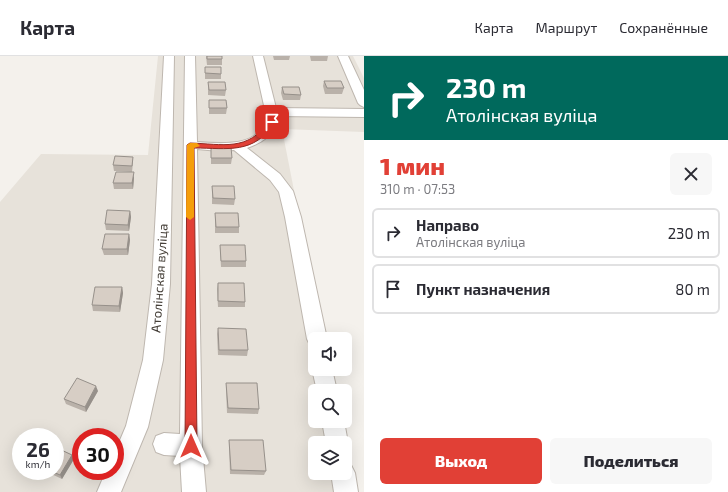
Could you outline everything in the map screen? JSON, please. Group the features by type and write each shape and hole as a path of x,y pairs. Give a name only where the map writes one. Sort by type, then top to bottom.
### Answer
{"street":[{"name":"Атолінская вуліца","path":"109,492 137,428 153,360 161,284 164,149 169,56"},
{"path":"190,56 191,446 194,492"},
{"path":"190,145 237,146 254,141 264,133 272,122 265,76 258,56"},
{"path":"344,56 364,103"},
{"path":"271,112 364,113"},
{"path":"237,146 275,177 286,191 293,217 315,332"},
{"path":"164,444 191,446"},
{"path":"344,480 346,492"}],"shaded area":[{"path":"158,56 353,56 364,78 364,132 282,129 322,332 308,332 308,376 320,376 327,384 308,384 308,428 339,428 341,436 308,436 308,480 350,480 352,492 0,492 0,202 41,154 148,155"}],"building":[{"path":"207,56 222,56 222,59 207,59"},
{"path":"205,67 221,67 221,74 205,73"},
{"path":"324,81 341,81 344,88 327,88"},
{"path":"208,82 225,82 226,90 209,90"},
{"path":"282,87 299,87 301,95 284,94"},
{"path":"209,100 226,100 227,108 209,108"},
{"path":"211,147 231,147 232,158 211,158"},
{"path":"115,156 133,157 132,166 113,165"},
{"path":"116,172 134,172 132,183 113,183"},
{"path":"212,186 234,186 235,199 213,198"},
{"path":"107,210 130,211 128,225 105,224"},
{"path":"215,213 238,213 239,227 216,227"},
{"path":"105,234 129,234 127,249 102,249"},
{"path":"220,245 245,245 246,261 221,261"},
{"path":"218,283 244,283 245,302 218,301"},
{"path":"95,287 122,287 119,306 92,305"},
{"path":"218,328 246,329 248,350 219,350"},
{"path":"77,378 96,386 85,407 64,399"},
{"path":"226,383 257,383 259,409 228,408"},
{"path":"229,440 263,440 266,471 231,470"},
{"path":"64,451 72,455 64,468"}],"slow traffic":[{"path":"190,217 190,145 197,146"}],"route":[{"path":"191,446 190,145 237,146 254,141 264,133 272,122"}]}
